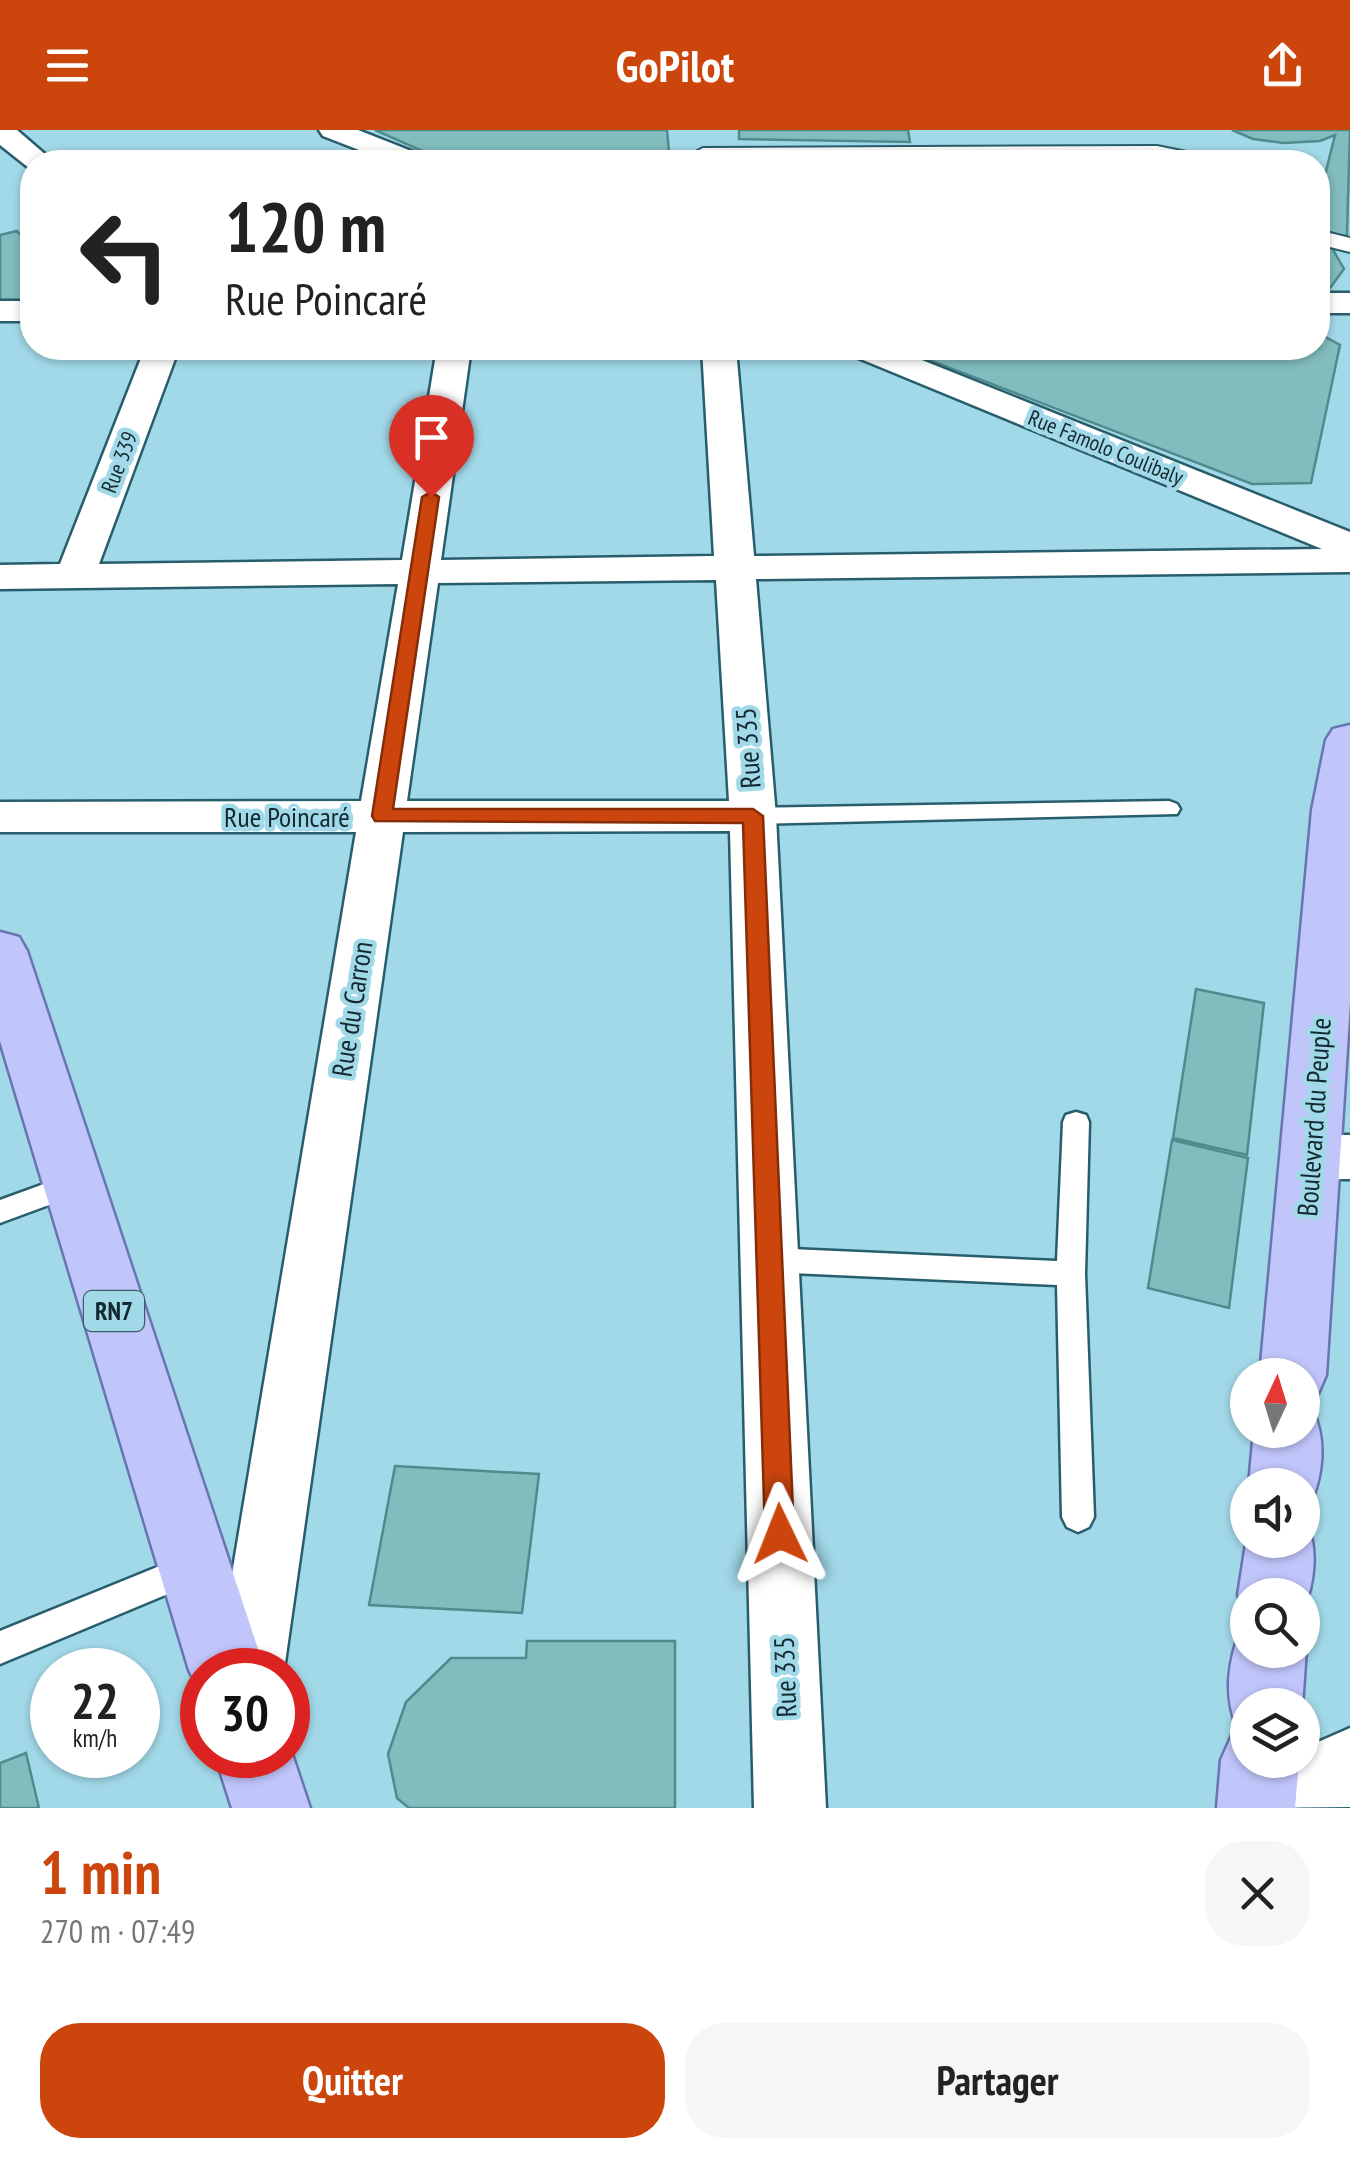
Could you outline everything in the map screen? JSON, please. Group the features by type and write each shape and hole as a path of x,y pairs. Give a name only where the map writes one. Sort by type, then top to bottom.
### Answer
{"main road":[{"name":"Boulevard du Peuple","path":"1296,1358 1331,1157 1350,740"},
{"name":"RN7","path":"0,951 220,1648"},
{"path":"261,1778 270,1808"},
{"path":"1258,1808 1259,1778"}],"street":[{"path":"336,130 385,150"},
{"name":"Rue 339","path":"75,576 157,360"},
{"name":"Rue du Carron","path":"253,1648 452,360"},
{"name":"Rue 335","path":"719,360 753,816 790,1808"},
{"name":"Rue Famolo Coulibaly","path":"893,360 1350,546"},
{"path":"0,577 1350,560"},
{"name":"Rue Poincaré","path":"0,817 753,816"},
{"path":"1258,1808 1350,1767"}],"lane":[{"path":"753,816 1169,809"},
{"path":"1076,1122 1071,1274 1078,1517"},
{"path":"0,1212 74,1184"},
{"path":"769,1260 1071,1274"},
{"path":"0,1648 194,1566"}],"building":[{"path":"375,130 667,130 669,150 420,150"},
{"path":"739,130 908,130 910,142 739,139"},
{"path":"1232,130 1350,130 1347,236 1330,234 1330,155 1335,135 1320,141 1284,143 1253,139"},
{"path":"17,231 20,234 20,301 0,301 0,235"},
{"path":"1330,247 1332,248 1344,269 1330,288"},
{"path":"1330,340 1340,345 1311,483 1252,484 929,360 1330,360"},
{"path":"1196,989 1264,1003 1247,1155 1173,1138"},
{"path":"1172,1140 1248,1158 1229,1308 1148,1288"},
{"path":"395,1466 539,1474 522,1613 369,1605"},
{"path":"527,1641 675,1641 675,1808 409,1808 397,1798 388,1754 406,1702 451,1658 526,1658"},
{"path":"26,1753 39,1808 0,1808 0,1763"}],"route":[{"path":"431,497 382,816 753,816 780,1534"}]}
